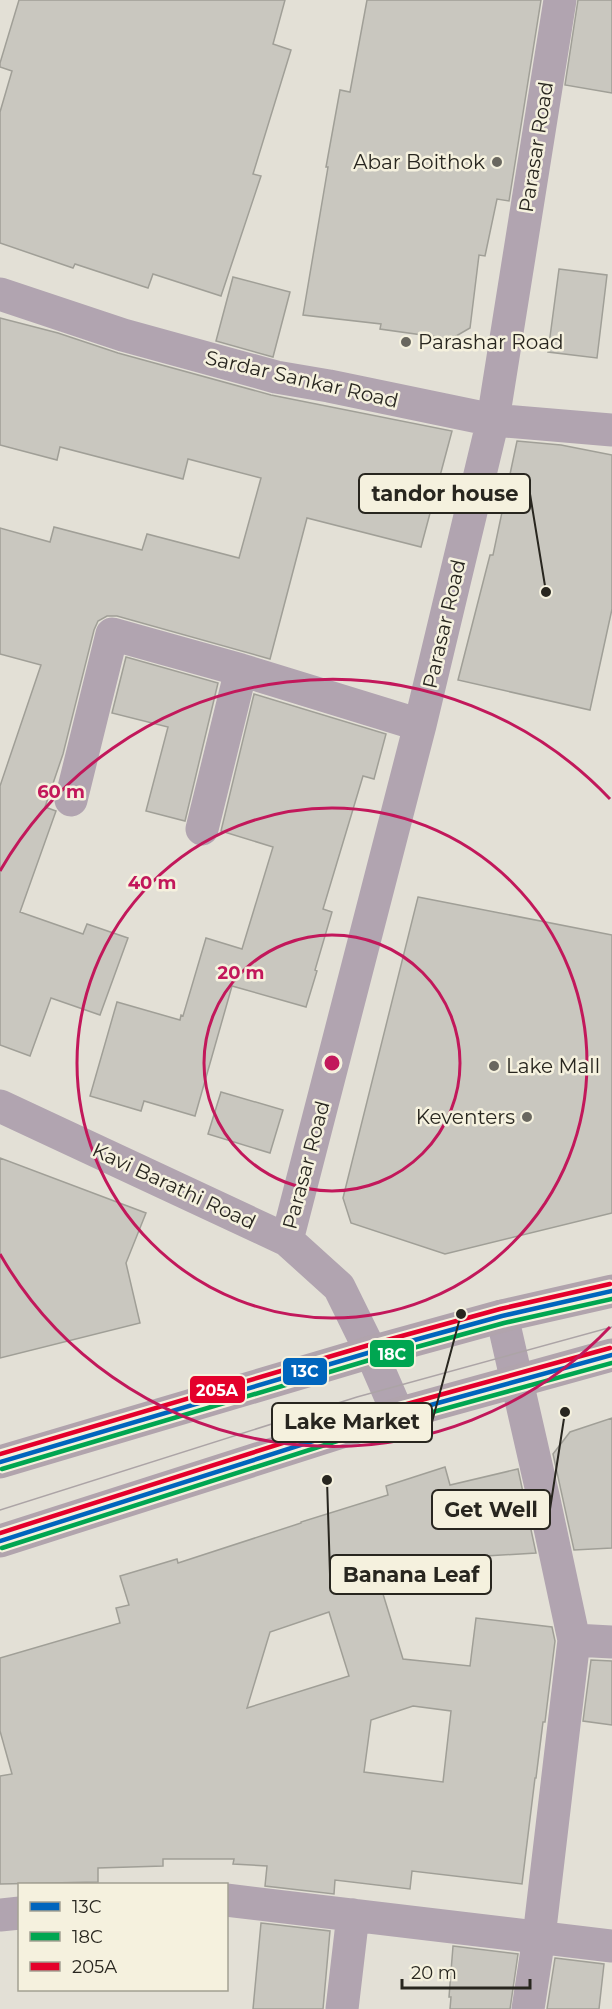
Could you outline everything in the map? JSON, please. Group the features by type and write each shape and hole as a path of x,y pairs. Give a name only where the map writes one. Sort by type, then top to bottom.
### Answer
{"main road":[{"path":"0,1461 371,1352 502,1316 612,1291"},
{"path":"0,1541 398,1414 612,1355"}],"street":[{"name":"Parasar Road","path":"287,1240 420,725 493,420 560,0"},
{"name":"Sardar Sankar Road","path":"0,294 123,335 276,377 493,420 612,430"},
{"path":"70,800 112,634 241,670 420,725"},
{"path":"202,829 241,670"},
{"name":"Kavi Barathi Road","path":"0,1106 287,1240 339,1287 398,1414"},
{"path":"502,1316 574,1640 539,1937 528,2009"},
{"path":"574,1640 612,1642"},
{"path":"228,1900 612,1946"},
{"path":"0,1916 18,1913"},
{"path":"342,2009 353,1915"}],"building":[{"path":"19,0 285,0 273,44 291,50 253,174 261,176 221,296 153,274 148,288 75,264 73,268 0,243 0,112 12,71 0,67 0,63"},
{"path":"367,0 541,0 509,201 497,199 485,256 479,255 470,328 451,339 380,329 381,324 303,315 340,90 350,92"},
{"path":"578,0 612,0 612,93 565,85"},
{"path":"559,269 607,275 597,358 548,352"},
{"path":"233,277 290,292 273,357 216,341"},
{"path":"0,318 271,395 452,431 421,547 307,518 270,659 117,616 107,616 98,621 63,754 45,807 56,811 20,912 83,934 87,924 128,938 100,1015 51,998 30,1056 0,1045 0,786 41,665 0,654 0,528 50,542 54,527 142,550 147,534 239,558 261,478 188,459 183,479 60,447 57,460 0,445"},
{"path":"517,441 561,445 612,455 612,609 590,710 458,680 490,555 493,555"},
{"path":"126,657 218,683 185,821 146,811 168,727 112,713"},
{"path":"254,694 386,734 374,779 363,776 323,909 332,912 306,1007 232,986 195,1116 144,1101 141,1111 90,1096 117,1002 180,1020 206,938 242,949 273,847 221,831"},
{"name":"Lake Mall","path":"418,897 612,935 612,1213 445,1254 351,1223 343,1198"},
{"path":"221,1092 283,1110 270,1153 208,1134"},
{"path":"0,1158 146,1213 126,1263 140,1323 0,1358"},
{"path":"612,1418 612,1548 574,1550 553,1454 570,1432"},
{"path":"445,1467 450,1485 518,1469 536,1553 452,1558 456,1570 383,1594 403,1659 470,1666 476,1618 552,1627 555,1641 522,1884 412,1871 410,1889 335,1880 334,1894 265,1886 267,1866 233,1864 234,1859 163,1859 163,1866 98,1868 98,1882 0,1884 0,1776 12,1774 0,1731 0,1658 120,1623 116,1608 129,1605 120,1576 177,1559 178,1563 388,1495 386,1486","holes":["329,1612 349,1676 247,1708 270,1632","413,1706 451,1711 443,1782 364,1772 371,1720"]},
{"path":"591,1660 612,1661 612,1725 583,1721"},
{"path":"261,1923 330,1931 323,2009 253,2009"},
{"path":"453,1946 518,1954 510,2009 450,2009"},
{"path":"555,1958 604,1964 599,2009 547,2009"}],"tram line":[{"path":"0,1510 357,1397 612,1327"}],"transit line":[{"name":"205A","path":"0,1454 369,1345 500,1309 610,1284"},
{"name":"13C","path":"0,1462 371,1352 502,1316 612,1291"},
{"name":"18C","path":"2,1469 373,1359 504,1323 612,1299"},
{"name":"205A","path":"0,1533 396,1407 610,1348"},
{"name":"13C","path":"0,1541 398,1414 612,1355"},
{"name":"18C","path":"2,1548 400,1421 612,1363"}],"place":[{"name":"Abar Boithok","path":"497,162"},
{"name":"Parashar Road","path":"406,342"},
{"name":"tandor house","path":"546,592"},
{"name":"Lake Mall","path":"494,1066"},
{"name":"Keventers","path":"527,1117"},
{"name":"Lake Market","path":"461,1314"},
{"name":"Get Well","path":"565,1412"},
{"name":"Banana Leaf","path":"327,1480"}]}
